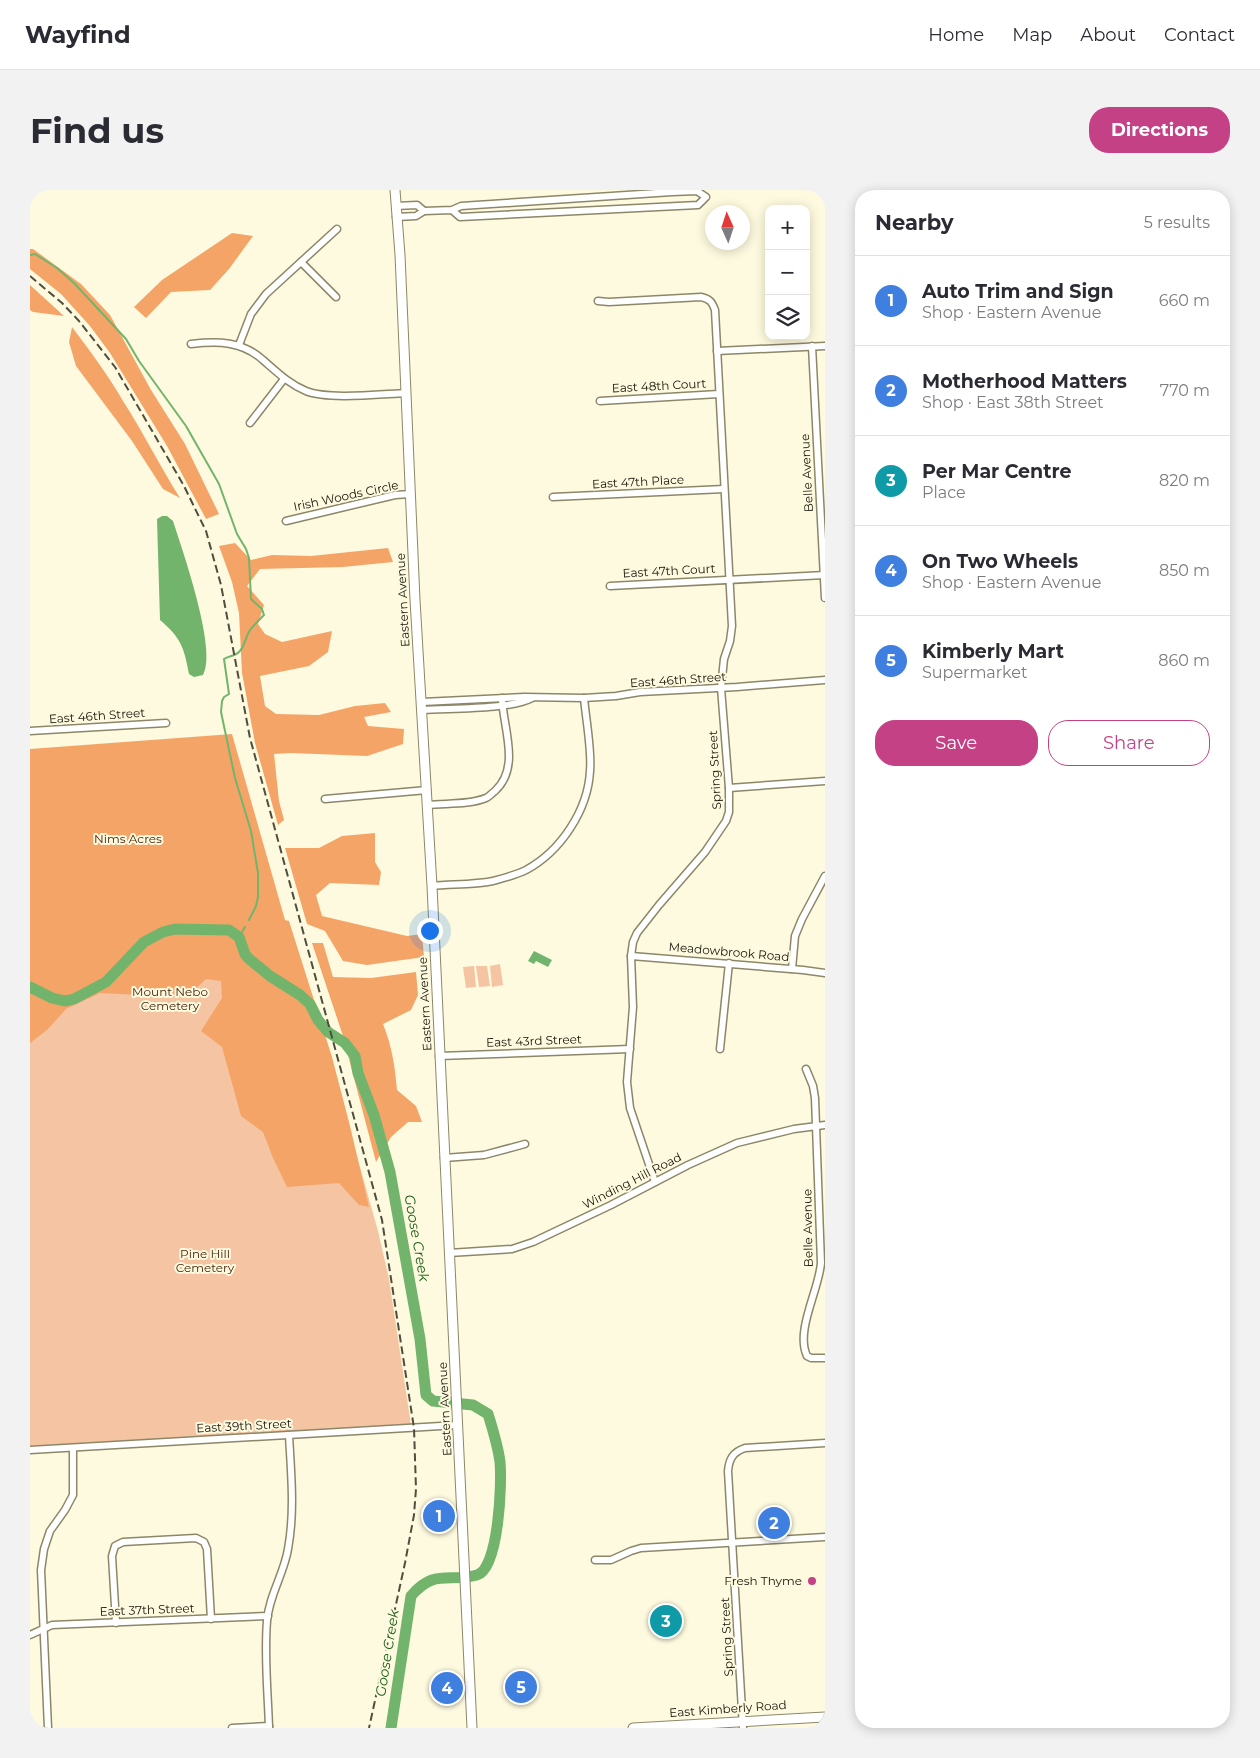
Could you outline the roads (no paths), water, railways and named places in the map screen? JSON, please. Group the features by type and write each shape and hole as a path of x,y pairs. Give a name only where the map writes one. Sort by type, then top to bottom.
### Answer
{"main road":[{"name":"Eastern Avenue","path":"395,190 400,255 410,494 428,805 472,1728"},
{"name":"East Kimberly Road","path":"633,1728 743,1724 825,1717"}],"street":[{"path":"396,217 416,216 424,211 452,210 461,206 672,192 697,191 706,197 698,205 662,207 460,217 452,210"},
{"path":"396,206 417,206 424,211"},
{"path":"238,345 251,314 266,294 337,229"},
{"path":"301,262 336,297"},
{"name":"Spring Street","path":"598,301 701,297 709,299 713,303 715,310 732,634 724,659 721,688 729,788 729,812 726,821 705,852 637,933 633,942 631,956 633,1007 627,1082 630,1108 655,1182"},
{"path":"191,344 214,341 238,345 262,358 284,379 307,392 322,395 406,393"},
{"name":"Belle Avenue","path":"812,346 825,598"},
{"path":"717,351 825,346"},
{"path":"250,423 284,379"},
{"name":"East 48th Court","path":"600,401 719,394"},
{"name":"East 47th Place","path":"554,497 724,489"},
{"name":"Irish Woods Circle","path":"286,521 394,495 410,494"},
{"name":"East 47th Court","path":"610,586 825,575"},
{"name":"East 46th Street","path":"422,706 502,702 524,697 555,696 584,698 616,696 640,692 825,680"},
{"path":"432,886 491,881 526,870 547,855 566,836 589,786 591,769 584,698"},
{"path":"428,805 466,802 486,798 497,789 508,769 509,756 502,702"},
{"name":"East 46th Street","path":"30,731 166,723"},
{"path":"729,788 825,782"},
{"path":"325,799 427,790"},
{"path":"792,969 795,936 825,876"},
{"name":"Meadowbrook Road","path":"631,956 729,963 825,973"},
{"path":"720,1049 729,963"},
{"name":"East 43rd Street","path":"439,1056 630,1049"},
{"name":"Belle Avenue","path":"806,1070 813,1086 817,1126 823,1263 806,1324 805,1350 811,1358 825,1358"},
{"name":"Winding Hill Road","path":"450,1254 512,1249 533,1242 561,1230 688,1165 737,1143 794,1129 825,1125"},
{"path":"444,1158 484,1155 525,1144"},
{"name":"East 39th Street","path":"30,1450 458,1425"},
{"path":"232,1728 269,1727 266,1648 268,1616 272,1596 283,1569 288,1550 291,1525 289,1435"},
{"name":"Spring Street","path":"743,1724 728,1472 732,1456 735,1452 745,1448 825,1443"},
{"path":"48,1728 41,1570 44,1549 50,1531 66,1510 73,1495 73,1448"},
{"path":"595,1560 611,1560 641,1548 825,1537"},
{"path":"116,1623 112,1556 115,1546 123,1542 196,1538 204,1542 207,1549 211,1619"},
{"name":"East 37th Street","path":"30,1635 52,1625 268,1616"}],"waterway":[{"path":"30,255 35,254 57,268 74,283 126,339 139,361 186,426 219,484 237,534 249,558 251,599 262,609 264,615 250,630 239,652 224,659 229,694 222,701 221,712 235,778 251,831 258,873 258,897 249,920"},
{"path":"239,937 245,927"},
{"name":"Goose Creek","path":"30,987 52,998 65,1001 74,999 106,982 144,942 163,932 175,929 229,930 239,937 248,958 310,1004 318,1020 328,1032 345,1043 355,1056 358,1073 374,1115 390,1172 420,1339 426,1395 433,1401 473,1405 488,1414 500,1462 498,1524 490,1558 484,1569 477,1575 435,1579 427,1582 411,1596 391,1728"}],"railway":[{"path":"30,276 62,303 79,321 115,367 184,486 206,531 221,585 250,738 382,1220 414,1428 416,1489 414,1515 405,1563 369,1728"}],"place":[{"name":"Auto Trim and Sign","path":"439,1516"},
{"name":"Motherhood Matters","path":"774,1523"},
{"name":"Fresh Thyme","path":"812,1581"},
{"name":"Per Mar Centre","path":"666,1621"},
{"name":"Kimberly Mart","path":"521,1687"},
{"name":"On Two Wheels","path":"447,1688"}],"park label":[{"name":"Nims Acres","path":"128,839"},
{"name":"Mount Nebo Cemetery","path":"170,999"},
{"name":"Pine Hill Cemetery","path":"205,1261"}]}
